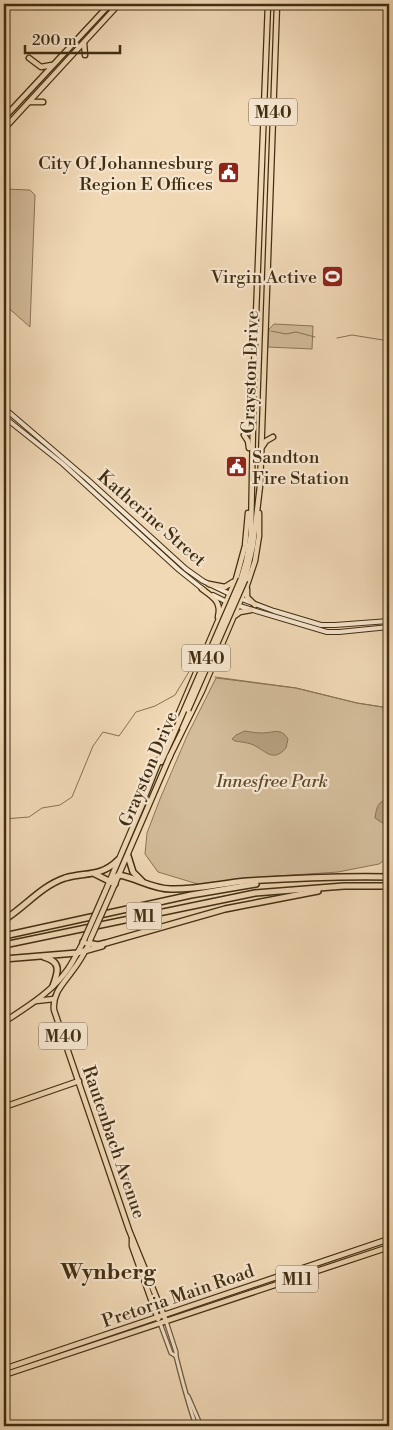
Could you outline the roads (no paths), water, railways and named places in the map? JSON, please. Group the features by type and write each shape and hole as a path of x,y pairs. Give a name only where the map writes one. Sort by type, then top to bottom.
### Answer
{"highway":[{"path":"128,856 137,877 149,884 170,889"},
{"path":"4,920 56,882 70,877 94,874 110,868 118,860"},
{"path":"94,874 115,884"},
{"path":"109,881 119,875 153,887 190,889 247,881 273,880"},
{"name":"M1","path":"4,936 273,880 344,876 389,877"},
{"path":"87,941 98,944 106,943 246,904 344,886"},
{"name":"M1","path":"4,945 255,893 344,886 389,886"},
{"path":"4,959 77,953 142,933"},
{"path":"38,956 50,959 57,966 58,973 53,986"}],"main road":[{"path":"4,118 110,4"},
{"path":"4,128 84,44 119,4"},
{"name":"Grayston Drive","path":"54,999 85,951 104,892 241,579 248,554 253,528 250,504 253,377 268,4"},
{"name":"Grayston Drive","path":"53,986 69,968 77,953 87,941 110,895 245,580 260,486 278,4"},
{"path":"97,18 103,22"},
{"path":"84,44 85,55"},
{"path":"29,58 43,68 58,61"},
{"path":"28,102 43,102"},
{"name":"Katherine Street","path":"4,408 72,465 176,561 209,584 255,605 325,626 389,621"},
{"name":"Katherine Street","path":"4,416 64,464 202,589 226,602 327,632 347,632 389,627"},
{"path":"244,435 249,446 252,474"},
{"path":"261,448 273,436"},
{"path":"169,758 202,691 247,585 254,562 258,536 260,486"},
{"path":"142,804 236,579 245,546 250,504"},
{"path":"209,584 225,587 236,579"},
{"path":"247,585 247,595 255,605"},
{"path":"202,589 215,600 219,607 218,616 207,646"},
{"path":"233,617 240,612 250,610"},
{"name":"M40","path":"4,1022 53,986"},
{"path":"35,1001 54,999"},
{"name":"Rautenbach Avenue","path":"54,999 56,1015 132,1238 132,1246 145,1273"},
{"path":"4,1107 79,1082"},
{"name":"Pretoria Main Road","path":"4,1375 159,1320 164,1315 389,1239"},
{"name":"Pretoria Main Road","path":"4,1368 159,1320 166,1321 389,1247"},
{"path":"145,1273 166,1321"},
{"path":"145,1273 159,1320"}],"street":[{"path":"159,1320 171,1353 176,1356"},
{"path":"166,1321 187,1393 201,1426"},
{"path":"187,1393 196,1426"}],"waterway":[{"path":"271,331 286,334 296,332 315,337"},
{"path":"337,338 352,335 389,341"},
{"path":"4,819 29,817 42,808 60,805 72,797 93,746 103,732 119,736 136,712 155,706 175,695 193,665"},
{"path":"215,677 296,688 357,703 389,708"}],"place":[{"name":"City Of Johannesburg Region E Offices","path":"229,173"},
{"name":"Virgin Active","path":"333,277"},
{"name":"Sandton Fire Station","path":"236,467"}],"district":[{"name":"Wynberg","path":"108,1271"}],"park label":[{"name":"Innesfree Park","path":"272,781"}]}
